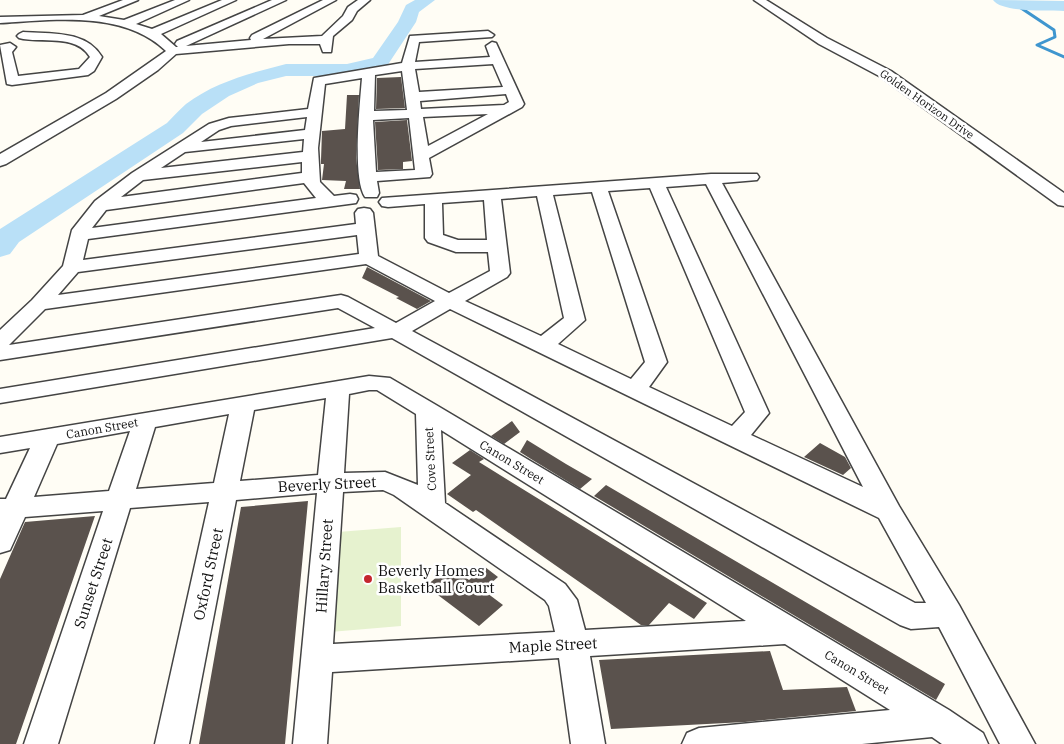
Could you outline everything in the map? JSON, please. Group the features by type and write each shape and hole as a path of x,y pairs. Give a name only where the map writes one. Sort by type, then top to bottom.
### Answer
{"street":[{"path":"86,17 132,0"},
{"path":"125,24 184,0"},
{"path":"152,32 231,0"},
{"path":"0,161 128,86 156,67 172,50 281,0"},
{"path":"244,45 331,0"},
{"path":"0,20 86,17 125,24 152,32 172,50 289,40 326,44 328,35 348,18 352,9 365,0"},
{"name":"Golden Horizon Drive","path":"759,0 823,41 886,74 1064,201"},
{"path":"18,19 50,6"},
{"path":"23,36 60,38 89,46 96,56 90,68 74,74 12,81 5,48 18,44 23,36 37,18"},
{"path":"72,267 368,202 424,174 412,97 415,80 408,66 414,39 490,45"},
{"path":"330,201 322,196 311,181 311,156 319,81 408,66 490,45"},
{"path":"421,156 517,104 490,45"},
{"path":"412,52 430,51"},
{"path":"369,72 366,116 369,258"},
{"path":"486,76 505,75"},
{"path":"412,97 511,90"},
{"path":"366,116 508,109"},
{"path":"0,342 39,304 72,267 81,230 101,205 138,176 214,127 229,122 316,112"},
{"path":"178,149 313,134"},
{"path":"138,176 311,156"},
{"path":"80,235 330,201 433,200 751,177"},
{"path":"101,205 311,178"},
{"path":"710,179 889,511 948,614 1018,744"},
{"path":"656,183 757,413 734,438"},
{"path":"599,188 656,362 635,390"},
{"path":"542,346 575,320 544,192"},
{"path":"0,396 397,331 500,273 492,196"},
{"path":"433,200 434,238 456,246 497,246"},
{"path":"39,304 369,258 451,302 889,511"},
{"path":"0,353 341,300 911,616 948,614"},
{"name":"Canon Street","path":"0,445 338,388 382,383 937,721 970,744"},
{"name":"Hillary Street","path":"310,744 338,388"},
{"name":"Oxford Street","path":"172,744 243,404"},
{"name":"Cove Street","path":"428,410 432,508"},
{"name":"Sunset Street","path":"41,744 146,421"},
{"path":"0,542 8,508 47,438"},
{"name":"Beverly Street","path":"8,508 330,483 385,481 403,488 554,592 562,600 566,609 588,744"},
{"name":"Maple Street","path":"317,659 790,631"},
{"path":"699,744 937,721"}],"green space":[{"name":"Beverly Homes Basketball Court","path":"401,527 401,626 330,632 338,532"}],"building":[{"path":"401,77 405,108 376,109 377,78"},
{"path":"347,95 359,95 356,158 360,189 344,189 346,181 322,180 324,164 321,164 322,131 345,129"},
{"path":"407,120 412,161 403,162 403,169 378,170 375,122"},
{"path":"367,267 431,301 417,309 396,298 399,297 362,278"},
{"path":"512,421 520,432 504,444 491,436"},
{"path":"527,440 592,479 580,489 520,452"},
{"path":"820,443 845,457 851,468 843,475 804,457"},
{"path":"470,450 484,459 479,462 707,603 694,619 669,603 649,625 641,625 476,510 473,512 447,494 471,475 452,463"},
{"path":"606,485 945,684 936,700 594,496"},
{"path":"308,501 285,744 199,744 241,507"},
{"path":"95,516 16,744 0,744 0,579 25,522"},
{"path":"450,566 469,580 485,567 498,577 483,590 503,605 479,626 426,586"},
{"path":"770,651 783,690 847,687 856,711 745,722 611,729 599,660"}],"waterway":[{"path":"0,248 9,236 175,128 194,109 222,92 251,79 286,70 347,70 380,62 407,22 412,9 427,0"},
{"path":"1001,0 1015,4 1064,6"},
{"path":"1015,4 1054,30 1055,37 1037,45 1064,57"}],"place":[{"name":"Beverly Homes Basketball Court","path":"368,579"}]}
